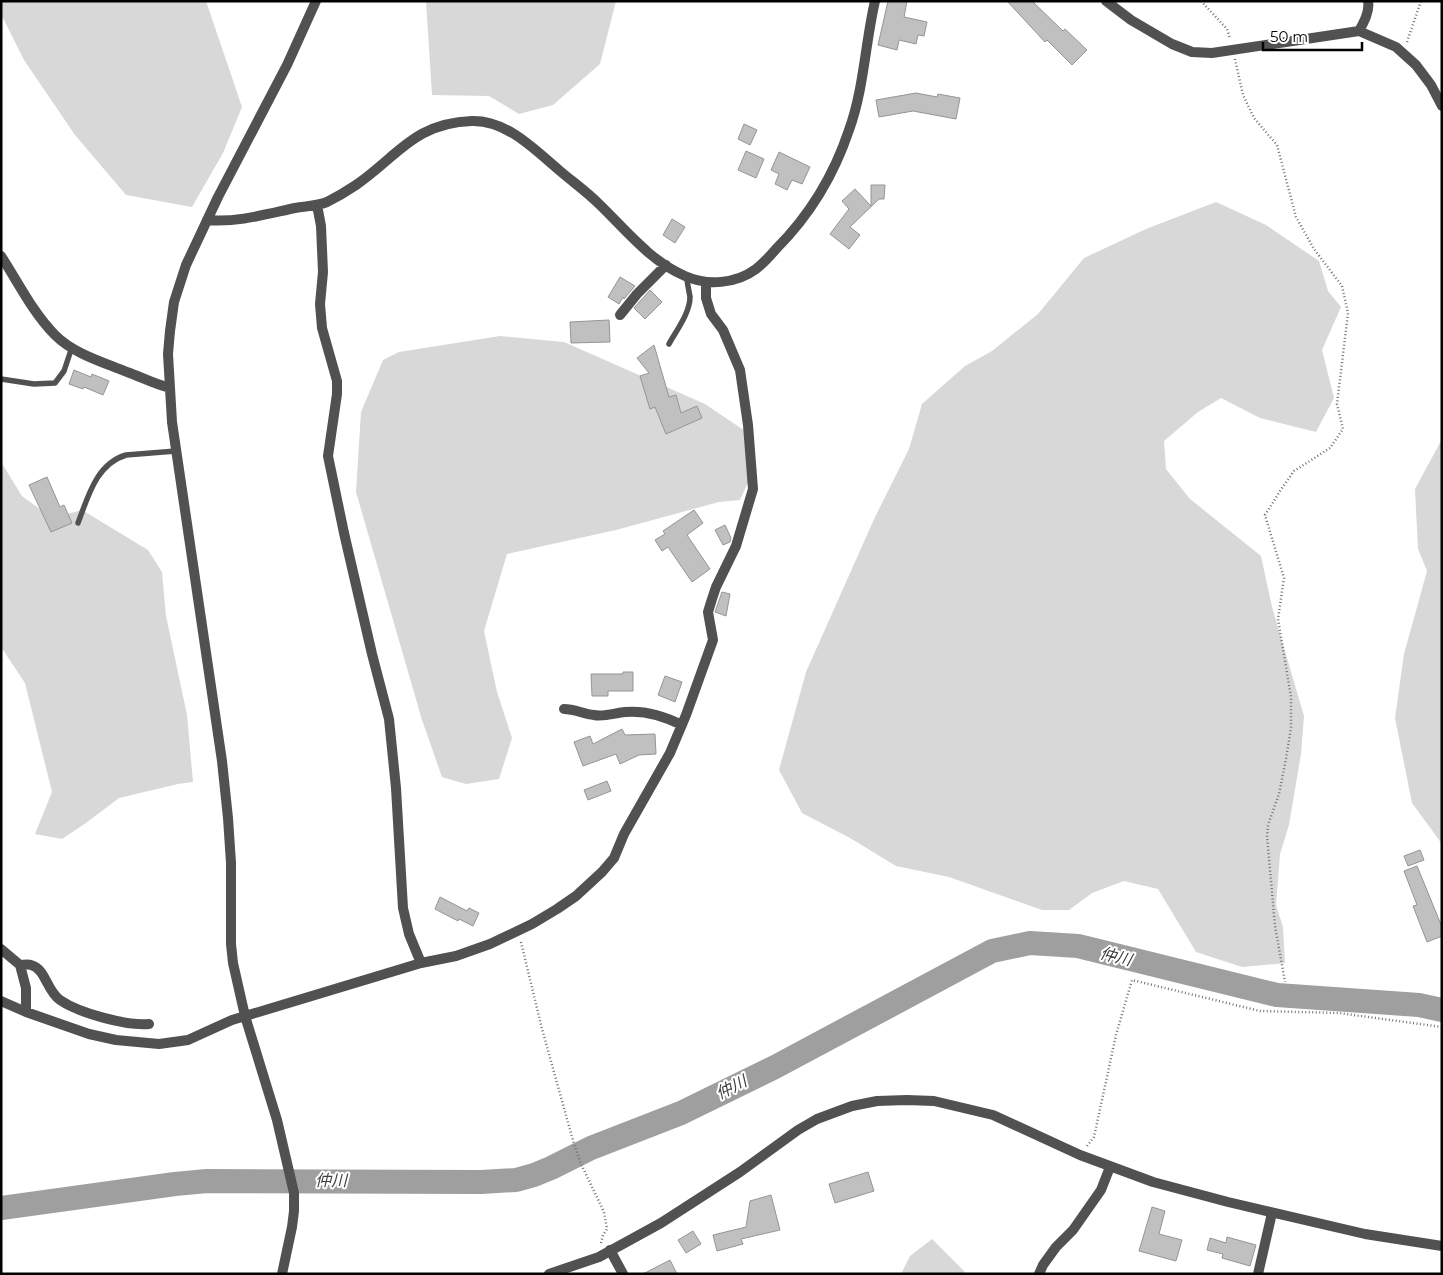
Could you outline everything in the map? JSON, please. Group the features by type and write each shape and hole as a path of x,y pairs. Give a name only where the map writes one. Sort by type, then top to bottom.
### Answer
{"street":[{"path":"282,1274 292,1227 294,1193 277,1120 238,990 231,944 231,864 228,818 222,762 176,451 168,354 174,302 186,265 207,220 287,65 316,1"},
{"path":"207,220 218,221 241,218 327,202 356,185 416,137 440,126 472,121 485,122 522,138 599,204 640,247 666,265 687,277 706,282 718,283 734,279 756,270 787,238 815,202 835,166 850,128 860,86 875,1"},
{"path":"1106,1 1131,20 1172,44 1192,52 1212,53 1360,30 1396,47 1404,53 1416,65 1442,106"},
{"path":"1360,30 1369,5 1368,1"},
{"path":"317,204 321,226 324,272 320,304 322,328 337,382 328,456 372,654 389,719 396,788 403,908 409,934 421,963"},
{"path":"1,256 30,302 56,336 72,347 154,384 170,388"},
{"path":"620,315 637,294 666,265"},
{"path":"1,1001 26,1012 89,1034 116,1040 158,1044 188,1040 232,1020 421,963 456,956 515,932 532,924 576,896 614,858 624,834 670,753 682,725 713,640 708,612 716,587 736,546 753,489 748,425 740,370 722,330 711,314 706,298 706,282"},
{"path":"564,709 574,709 595,716 643,712 666,717 682,725"},
{"path":"1,949 20,965 26,988 26,1012"},
{"path":"20,965 32,965 41,971 51,992 60,1000 73,1006 91,1014 139,1025 149,1024"},
{"path":"549,1274 599,1257 661,1223 817,1119 852,1106 877,1101 907,1100 934,1101 957,1105 993,1115 1080,1155 1153,1182 1272,1213 1365,1234 1406,1242 1442,1246"},
{"path":"1038,1274 1052,1253 1073,1230 1101,1190 1110,1167"},
{"path":"1258,1274 1272,1213"},
{"path":"614,1248 623,1274"}],"lane":[{"path":"669,344 686,310 690,297 686,286 687,277"},
{"path":"1,380 47,385 55,383 64,372 72,347"},
{"path":"78,523 104,468 118,457 176,451"}],"path":[{"path":"1201,1 1227,29 1246,102 1254,118 1277,146 1296,217 1314,249 1342,286 1348,313 1337,404 1343,429 1330,448 1294,471 1265,515 1284,578 1278,618 1291,698 1291,728 1286,759 1279,794 1268,825 1267,836 1276,926 1285,982"},
{"path":"1404,53 1421,1"},
{"path":"515,932 522,944 542,1029 574,1144 581,1164 604,1212 607,1229 600,1243 604,1245 612,1243 614,1248"},
{"path":"1080,1155 1094,1137 1116,1036 1132,980 1260,1011 1339,1013 1442,1027"}],"shaded area":[{"path":"1,1 206,1 242,107 223,153 192,207 126,195 75,135 24,60 1,14"},
{"path":"426,1 616,1 600,64 553,105 519,114 489,96 432,95"},
{"path":"1216,202 1266,225 1319,261 1328,291 1341,307 1322,350 1334,398 1316,432 1260,418 1221,398 1198,412 1164,441 1166,469 1190,499 1261,556 1272,607 1304,716 1301,754 1289,825 1280,854 1276,905 1283,927 1285,963 1242,967 1196,952 1158,889 1124,881 1092,893 1069,910 1042,910 949,877 896,866 850,838 802,813 779,770 806,672 875,517 909,449 922,404 965,366 992,351 1038,314 1084,258 1146,229"},
{"path":"500,336 564,342 705,404 748,433 750,478 740,500 719,502 616,530 507,554 484,631 497,692 512,738 499,779 466,784 442,777 422,720 356,492 361,412 383,360 399,352"},
{"path":"1442,439 1442,844 1412,803 1395,718 1404,654 1427,571 1418,549 1415,489"},
{"path":"1,462 22,496 52,518 82,510 148,550 162,572 166,616 187,715 193,782 119,798 62,839 35,834 52,792 25,683 1,647"},
{"path":"932,1239 965,1274 901,1274 910,1256"}],"building":[{"path":"888,1 907,1 904,17 927,22 924,36 918,35 916,44 899,40 897,50 878,45"},
{"path":"1007,1 1032,1 1063,31 1065,29 1087,50 1072,65 1047,40 1045,42"},
{"path":"916,93 937,97 938,94 960,98 956,119 913,111 879,117 876,100"},
{"path":"744,124 757,130 750,145 738,139"},
{"path":"746,151 764,159 756,178 738,170"},
{"path":"779,152 810,167 802,184 792,180 787,190 775,184 779,174 771,170"},
{"path":"871,185 885,185 884,199 879,199 850,227 860,235 849,249 830,234 849,209 842,201 855,189 871,206"},
{"path":"672,219 685,227 675,243 663,235"},
{"path":"620,277 635,286 624,299 623,297 619,304 608,297"},
{"path":"650,290 662,302 645,319 634,308"},
{"path":"609,320 610,342 571,343 570,322"},
{"path":"654,345 669,397 676,395 681,413 697,406 702,418 666,434 655,407 650,409 640,376 649,373 637,358"},
{"path":"74,370 91,377 92,374 109,381 103,395 84,387 83,389 69,384"},
{"path":"47,477 60,507 64,505 72,523 51,532 29,485"},
{"path":"694,510 703,523 687,535 710,569 692,582 668,547 662,551 655,540 665,534 663,531"},
{"path":"725,525 731,538 730,542 723,545 715,530"},
{"path":"722,592 730,594 726,616 715,612"},
{"path":"623,672 633,672 633,691 608,691 608,696 592,696 591,674 623,674"},
{"path":"665,676 682,682 675,702 658,695"},
{"path":"622,729 625,735 655,734 656,754 639,755 620,764 616,754 583,766 574,742 590,736 593,744"},
{"path":"607,781 611,791 588,800 584,790"},
{"path":"1420,850 1424,860 1408,866 1404,856"},
{"path":"1417,866 1442,927 1442,936 1427,942 1413,906 1417,905 1404,871"},
{"path":"440,897 467,911 469,908 479,913 473,926 459,919 458,921 435,909"},
{"path":"868,1172 874,1191 835,1203 829,1184"},
{"path":"771,1195 780,1230 741,1239 743,1244 717,1251 713,1235 746,1227 750,1201"},
{"path":"1152,1207 1165,1211 1159,1234 1182,1240 1176,1261 1139,1251"},
{"path":"693,1231 701,1244 686,1253 678,1240"},
{"path":"1227,1237 1256,1245 1250,1266 1222,1258 1223,1254 1207,1250 1210,1238 1226,1243"},
{"path":"670,1260 677,1274 643,1274"}],"waterway":[{"name":"仲川","path":"1,1208 207,1181 481,1182 516,1180 534,1175 591,1148 681,1113 775,1067 992,951 1030,943 1078,946 1277,995 1419,1005 1442,1010"}]}
